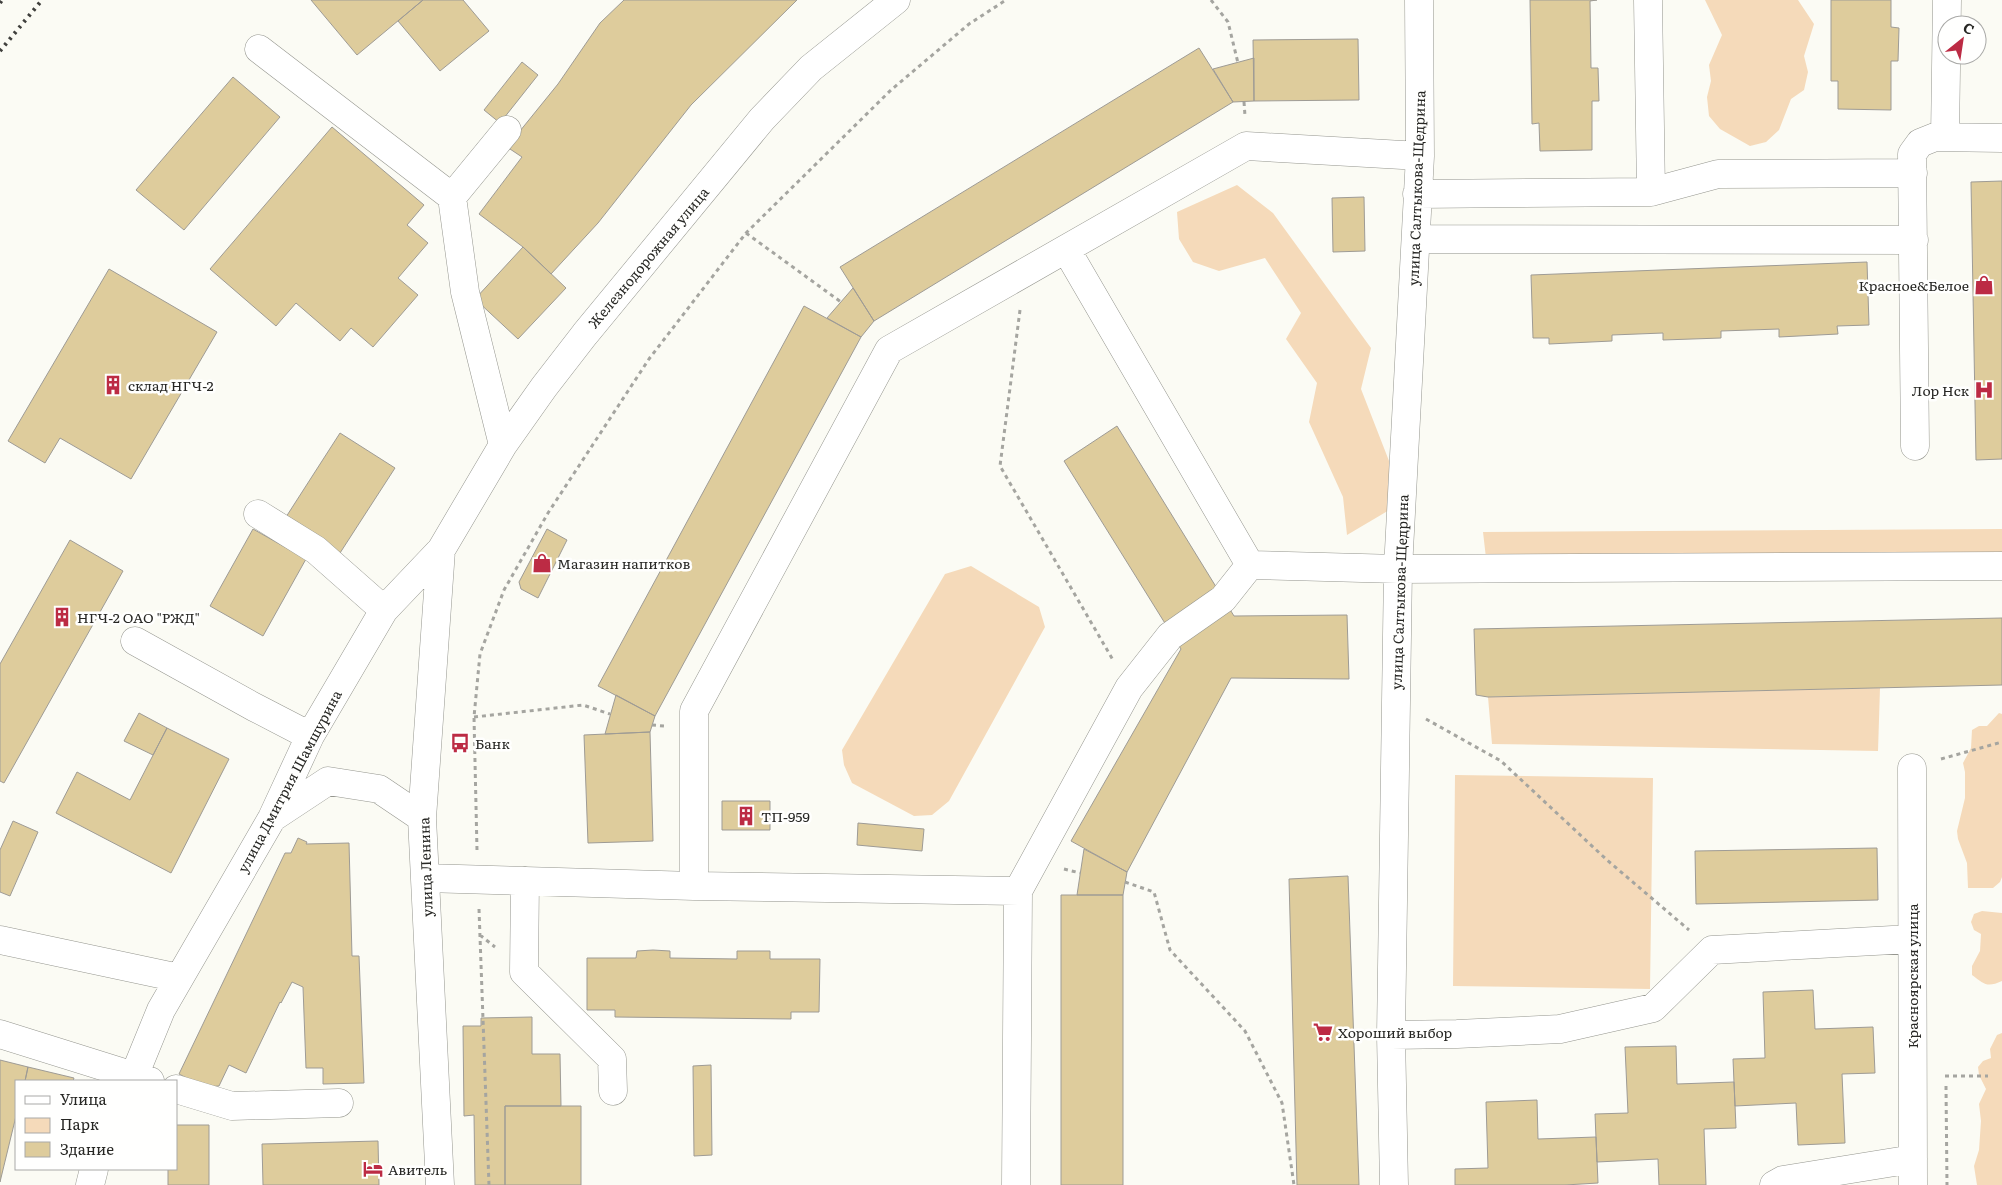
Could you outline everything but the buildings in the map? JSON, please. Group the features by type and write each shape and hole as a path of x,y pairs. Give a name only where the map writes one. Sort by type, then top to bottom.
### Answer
{"street":[{"name":"Железнодорожная улица","path":"441,550 503,445 544,387 585,334 762,119 811,68 896,0"},
{"name":"улица Салтыкова-Щедрина","path":"1394,1185 1391,1035 1398,569 1420,156 1419,0"},
{"path":"1648,0 1651,192"},
{"path":"1946,137 1947,0"},
{"path":"259,49 452,197 465,292 503,445"},
{"path":"452,197 507,130"},
{"path":"1916,446 1912,154 1920,143 1936,137 2002,138"},
{"path":"694,886 694,711 889,350 1246,146 1420,156"},
{"path":"1417,194 1651,192 1718,174 1913,173"},
{"path":"1416,239 1914,240"},
{"path":"1066,249 1250,565"},
{"path":"258,514 316,550 384,610"},
{"name":"улица Дмитрия Шамшурина","path":"139,1080 161,1010 272,818 310,736 384,610 441,550"},
{"name":"улица Ленина","path":"440,1185 422,818 441,550"},
{"path":"1250,565 1398,569 2002,566"},
{"path":"1016,1185 1018,891 1129,688 1170,636 1223,599 1250,565"},
{"path":"135,641 254,708 310,736"},
{"name":"Красноярская улица","path":"1912,768 1913,1172"},
{"path":"272,818 328,781 379,788 422,818"},
{"path":"425,878 694,886 1018,891"},
{"path":"525,881 524,972 612,1059 613,1091"},
{"path":"1391,1035 1560,1029 1652,1008 1712,950 1911,939"},
{"path":"0,940 179,978"},
{"path":"0,1034 139,1080"},
{"path":"178,1090 232,1106 339,1102"},
{"path":"90,1185 94,1170"},
{"path":"1774,1185 1783,1180 1913,1172"}],"path":[{"path":"489,1185 474,717 480,654 504,590 548,514 649,359 746,233 892,90 969,24 1006,0"},
{"path":"1211,0 1228,22 1238,63"},
{"path":"746,233 841,302"},
{"path":"1024,273 1000,466 1129,688"},
{"path":"1396,703 1501,761 1607,860 1712,950"},
{"path":"474,717 583,705 610,714"},
{"path":"1912,768 2002,742"},
{"path":"1125,882 1154,892 1170,950 1244,1031 1282,1103 1294,1185"},
{"path":"1945,1076 1988,1076"}],"green space":[{"path":"1705,0 1798,0 1814,24 1804,56 1808,72 1804,90 1791,99 1779,130 1766,142 1750,146 1720,129 1709,116 1707,97 1711,81 1709,65 1722,35"},
{"path":"1237,185 1273,213 1371,348 1361,389 1398,484 1391,509 1347,535 1343,497 1309,422 1317,383 1286,339 1301,313 1265,258 1219,271 1193,262 1179,239 1177,212"},
{"path":"2002,529 2002,554 1486,558 1483,532"},
{"path":"971,566 1039,607 1045,627 949,801 932,815 914,816 852,783 844,765 842,750 945,574"},
{"path":"1880,688 1878,751 1492,744 1488,697"},
{"path":"1999,713 2002,714 2002,877 2000,882 1993,888 1968,888 1967,863 1957,831 1965,798 1963,763 1971,748 1972,730 1979,726 1987,726"},
{"path":"1455,775 1653,778 1650,989 1453,986"},
{"path":"1982,911 2002,913 2002,981 1989,985 1972,975 1972,966 1980,951 1981,934 1974,930 1971,922 1974,914"},
{"path":"2002,1033 2002,1185 1977,1185 1974,1166 1979,1150 1981,1121 1979,1104 1986,1089 1979,1075 1978,1067 1983,1061 1991,1058 1990,1049 1997,1035"}],"railway":[{"path":"0,51 42,0"}],"place":[{"name":"Красное&Белое","path":"1984,285"},
{"name":"склад НГЧ-2","path":"113,385"},
{"name":"Лор Нск","path":"1984,390"},
{"name":"Магазин напитков","path":"542,563"},
{"name":"НГЧ-2 ОАО \"РЖД\"","path":"62,617"},
{"name":"Банк","path":"460,743"},
{"name":"ТП-959","path":"746,816"},
{"name":"Хороший выбор","path":"1323,1032"},
{"name":"Авитель","path":"373,1169"}]}
